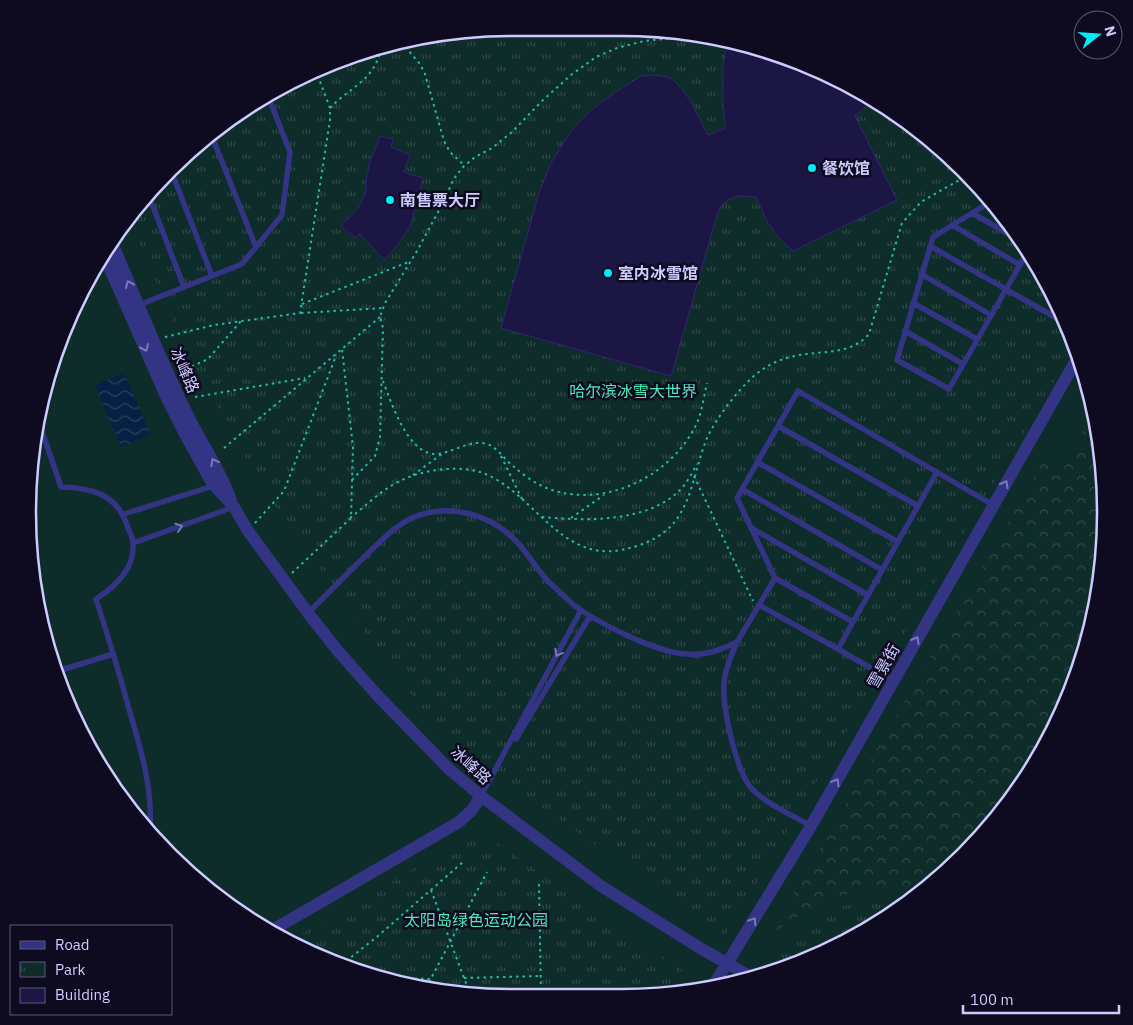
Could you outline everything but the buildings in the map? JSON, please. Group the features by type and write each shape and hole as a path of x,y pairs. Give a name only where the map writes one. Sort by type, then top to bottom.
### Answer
{"street":[{"name":"冰峰路","path":"115,251 219,484"},
{"name":"冰峰路","path":"107,263 165,394 185,434 248,531 308,613 376,694 450,769 481,796 601,886 700,948 744,973"},
{"name":"雪景街","path":"717,979 811,826 1073,365"},
{"path":"278,927 459,822 471,811 481,796"}],"lane":[{"path":"138,305 242,264 282,215 290,152 270,102"},
{"path":"214,142 256,247"},
{"path":"174,178 212,276"},
{"path":"151,202 184,287"},
{"path":"985,205 933,237 897,360 948,389 1023,259"},
{"path":"972,213 1004,232"},
{"path":"952,224 1020,265"},
{"path":"930,246 1054,317"},
{"path":"921,274 991,314"},
{"path":"913,303 977,339"},
{"path":"905,331 963,364"},
{"path":"853,622 775,578 737,498 798,391 993,505"},
{"path":"778,426 918,506"},
{"path":"43,434 61,487 90,490 114,502 124,514 133,543 130,560 124,574 112,589 96,599 143,756 152,813 151,823"},
{"path":"757,462 898,542"},
{"path":"838,649 937,472"},
{"path":"124,514 219,484"},
{"path":"742,489 882,570"},
{"path":"133,543 234,507"},
{"path":"308,613 394,529 423,514 449,511 477,515 502,528 516,541 542,575 581,610 641,640 678,653 704,654 720,650 737,642"},
{"path":"752,529 868,595"},
{"path":"775,578 737,642 728,663 724,690 729,724 744,778 752,789 768,802 811,826"},
{"path":"758,607 838,649 893,681"},
{"path":"481,796 581,610"},
{"path":"481,796 590,616"},
{"path":"63,669 113,654"}],"path":[{"path":"224,448 380,317 383,308 444,201 453,180 465,166 512,132 556,88 596,57 617,48 644,41 668,39"},
{"path":"406,48 426,74 444,141 450,152 465,166"},
{"path":"330,108 339,98 361,83 372,72 379,55"},
{"path":"300,312 330,120 330,108 319,78"},
{"path":"412,476 444,470 470,470 492,477 524,501 568,540 587,548 608,551 627,549 650,540 664,532 678,517 708,436 747,382 778,360 849,349 864,340 869,334 902,223 921,202 960,179"},
{"path":"302,304 411,260"},
{"path":"165,337 214,325 300,312 383,308"},
{"path":"352,480 375,456 380,437 383,328 380,317"},
{"path":"180,372 208,359 241,321"},
{"path":"342,349 353,447 350,518"},
{"path":"248,531 284,491 337,354"},
{"path":"196,397 308,378"},
{"path":"382,379 400,424 410,438 423,450 435,454 465,446 488,444 524,475 545,487 566,494 577,495 606,494 622,490 650,475 665,463 691,433 700,415 707,383"},
{"path":"284,580 350,518 389,487 412,476 444,453"},
{"path":"500,454 524,501"},
{"path":"542,517 614,517 648,510 659,505 681,489 699,461"},
{"path":"694,476 758,607"},
{"path":"571,518 590,507 606,494"},
{"path":"350,959 462,862"},
{"path":"414,979 430,979 487,872"},
{"path":"539,884 541,989"},
{"path":"431,890 467,987"},
{"path":"464,978 541,976"}],"green space":[{"name":"哈尔滨冰雪大世界","path":"576,36 769,60 831,85 859,100 935,154 979,198 1033,274 1048,302 1071,359 1081,389 1088,420 1093,450 1097,512 1096,544 1090,590 910,890 859,925 831,940 774,963 744,973 683,985 620,989 512,989 450,985 389,973 302,940 248,908 198,871 154,827 117,777 85,723 52,636 40,575 37,544 36,512 40,450 52,389 73,330 100,274 117,248 154,198 198,154 248,117 302,85 389,52 450,40 481,37"},
{"name":"哈尔滨冰雪大世界","path":"620,36 683,40 744,52 831,85 885,117 935,154 979,198 1033,274 1048,302 1070,355 725,936 492,772 420,706 361,627 261,486 182,341 132,227 154,198 198,154 248,117 274,100 330,73 389,52 420,45 481,37"},
{"path":"1088,423 1096,481 1097,512 1093,575 1088,605 1081,636 1071,666 1048,723 1033,751 979,827 935,871 914,887 883,888 855,892 828,900 797,916 769,936 1043,462 1060,468"},
{"name":"太阳岛绿色运动公园","path":"479,831 685,972 677,986 652,988 481,988 450,985 389,973 330,952 296,937"},
{"path":"901,897 859,925 831,940 768,965 818,920 843,907 875,899"}],"water":[{"path":"124,373 151,435 121,447 95,385"}],"place":[{"name":"餐饮馆","path":"812,168"},
{"name":"南售票大厅","path":"390,200"},
{"name":"室内冰雪馆","path":"608,273"}]}
